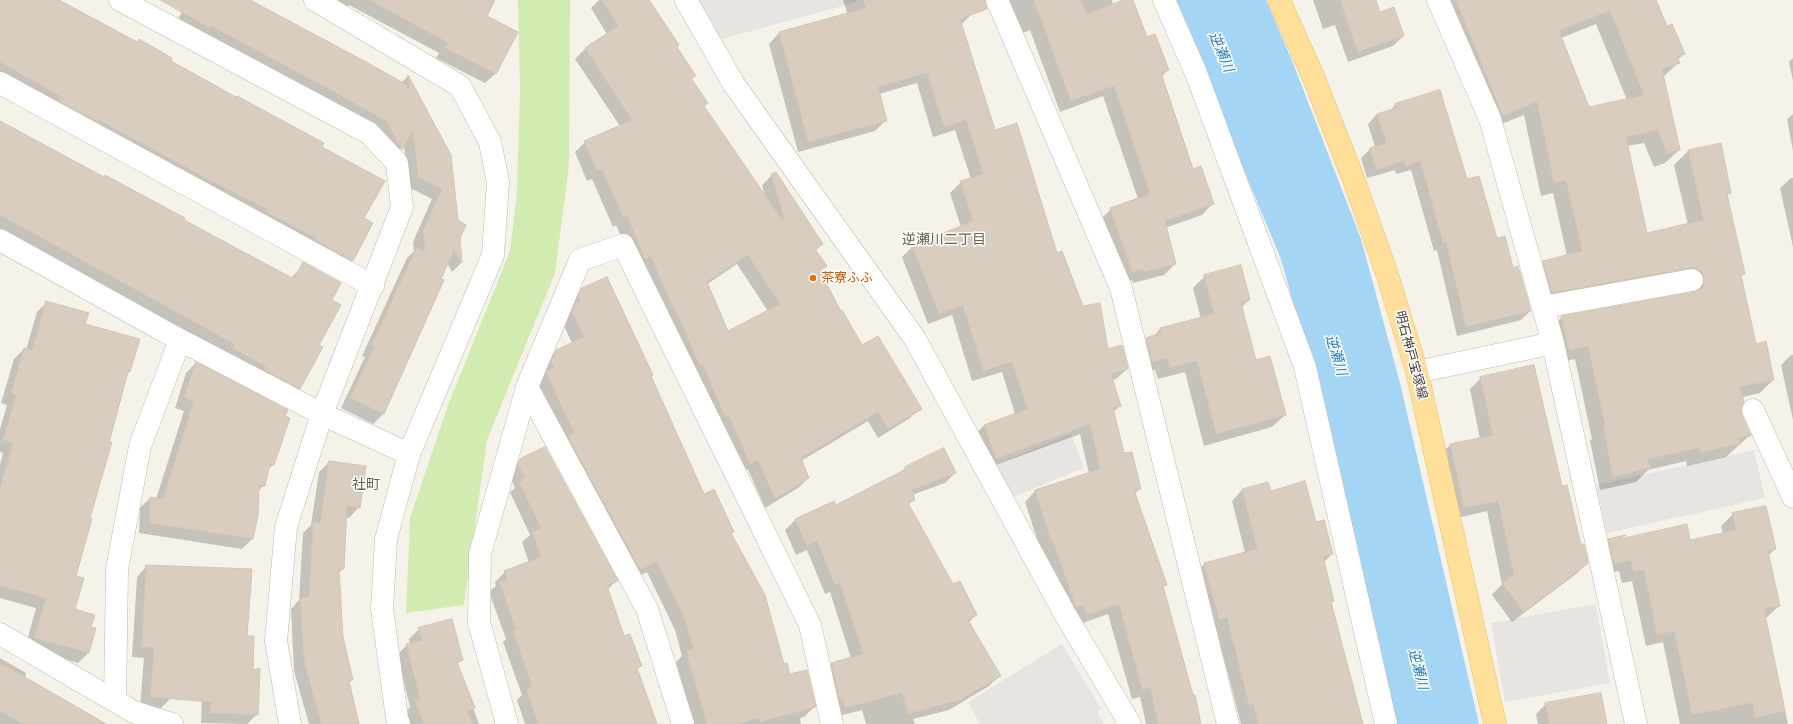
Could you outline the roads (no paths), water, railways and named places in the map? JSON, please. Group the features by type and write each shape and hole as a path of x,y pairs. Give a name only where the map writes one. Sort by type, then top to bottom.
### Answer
{"main road":[{"name":"明石神戸宝塚線","path":"1279,0 1313,76 1355,183 1388,277 1417,372 1495,724"}],"street":[{"path":"120,0 154,8 369,133 397,163 402,207 373,286 322,414 286,527 276,641 290,724"},
{"path":"314,0 460,86 490,142 498,182 494,255 409,454 386,539 382,609 399,724"},
{"path":"686,0 733,83 915,339 1065,614 1130,724"},
{"path":"997,0 1121,288 1228,724"},
{"path":"1164,0 1196,73 1304,367 1386,724"},
{"path":"1438,0 1490,119 1553,343 1636,724"},
{"path":"0,83 373,286"},
{"path":"0,240 180,340 322,414 409,454"},
{"path":"507,724 479,622 480,554 528,387 580,260 623,245 810,625 832,724"},
{"path":"1543,307 1692,280"},
{"path":"115,701 119,562 140,446 180,340"},
{"path":"1417,372 1553,343"},
{"path":"528,387 647,609 682,724"},
{"path":"1753,410 1793,497"},
{"path":"0,634 134,712 172,724"}],"water":[{"name":"逆瀬川","path":"1173,0 1266,0 1291,58 1361,239 1400,383 1479,724 1396,724 1326,422 1281,259"}],"place":[{"name":"茶寮ふふ","path":"813,278"}],"district":[{"name":"逆瀬川二丁目","path":"944,240"},
{"name":"社町","path":"366,485"}]}
